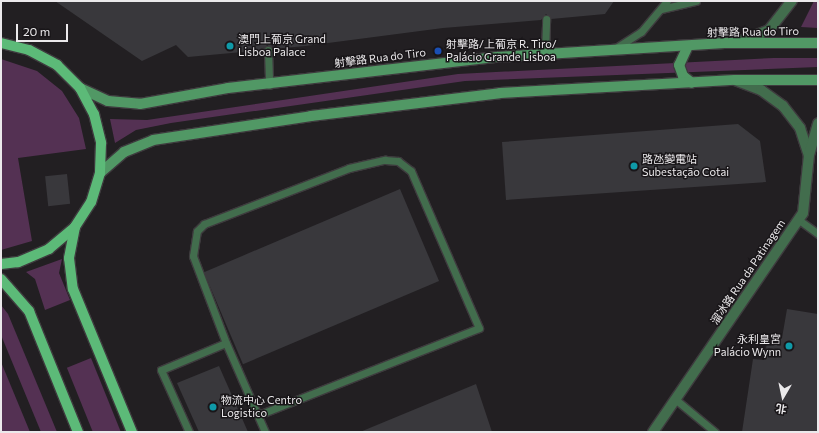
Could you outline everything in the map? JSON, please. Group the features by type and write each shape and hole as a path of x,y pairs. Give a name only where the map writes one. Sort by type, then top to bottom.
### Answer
{"main road":[{"path":"1,43 29,50 50,61 80,88 94,114 100,136 100,173 91,202 75,227 49,249 18,262 1,264"},
{"path":"75,227 69,258 73,289 132,432"},
{"path":"1,279 29,311 78,432"}],"street":[{"path":"725,43 750,40 769,30 792,1"},
{"name":"射擊路 Rua do Tiro","path":"80,88 108,101 140,104 269,85 545,54 725,43 818,43"},
{"path":"688,46 679,65 683,76 692,83"},
{"path":"100,173 138,145 232,128 500,93 735,80 818,80"},
{"name":"溜冰路 Rua da Patinagem","path":"735,80 761,90 783,106 800,128 808,155"},
{"name":"溜冰路 Rua da Patinagem","path":"653,432 799,220 806,202 808,155 818,123"}],"lane":[{"path":"608,50 630,40 667,1"},
{"path":"661,9 696,1"},
{"path":"545,54 546,19"},
{"path":"268,50 269,85"},
{"path":"258,415 479,328 411,171 398,161 385,160 349,168 204,224 197,231 193,256 226,343 265,432"},
{"path":"799,220 818,234"},
{"path":"188,432 161,370 226,343"},
{"path":"676,399 715,432"}],"shaded area":[{"path":"814,1 818,1 818,28 801,27"},
{"path":"774,58 818,58 818,67 465,81 171,123 136,130 115,143 110,119 147,120 458,74"},
{"path":"1,59 37,71 62,91 79,118 86,149 18,158 32,241 1,250"},
{"path":"62,259 59,273 70,300 45,310 35,279 26,272"},
{"path":"1,305 8,314 57,432 41,432 1,335"},
{"path":"91,358 121,432 93,432 67,368"},
{"path":"1,362 30,432 1,432"}],"building":[{"path":"55,1 614,1 605,14 551,19 546,14 541,20 443,28 273,49 267,45 263,50 188,57 176,45 142,61"},
{"name":"路氹變電站 Subestação Cotai","path":"738,124 760,141 766,182 506,200 502,142"},
{"path":"67,174 70,204 48,206 45,176"},
{"path":"400,189 439,281 243,364 204,272"},
{"name":"永利皇宮 Palácio Wynn","path":"787,309 818,314 818,432 742,432 753,359 764,360 768,337 782,338"},
{"name":"物流中心 Centro Logistico","path":"219,366 248,432 199,432 177,383"},
{"path":"476,384 492,432 360,432"}],"place":[{"name":"澳門上葡京 Grand Lisboa Palace","path":"230,46"},
{"name":"射擊路/上葡京 R. Tiro/ Palácio Grande Lisboa","path":"438,51"},
{"name":"路氹變電站 Subestação Cotai","path":"634,166"},
{"name":"永利皇宮 Palácio Wynn","path":"789,346"},
{"name":"物流中心 Centro Logistico","path":"213,407"}]}
